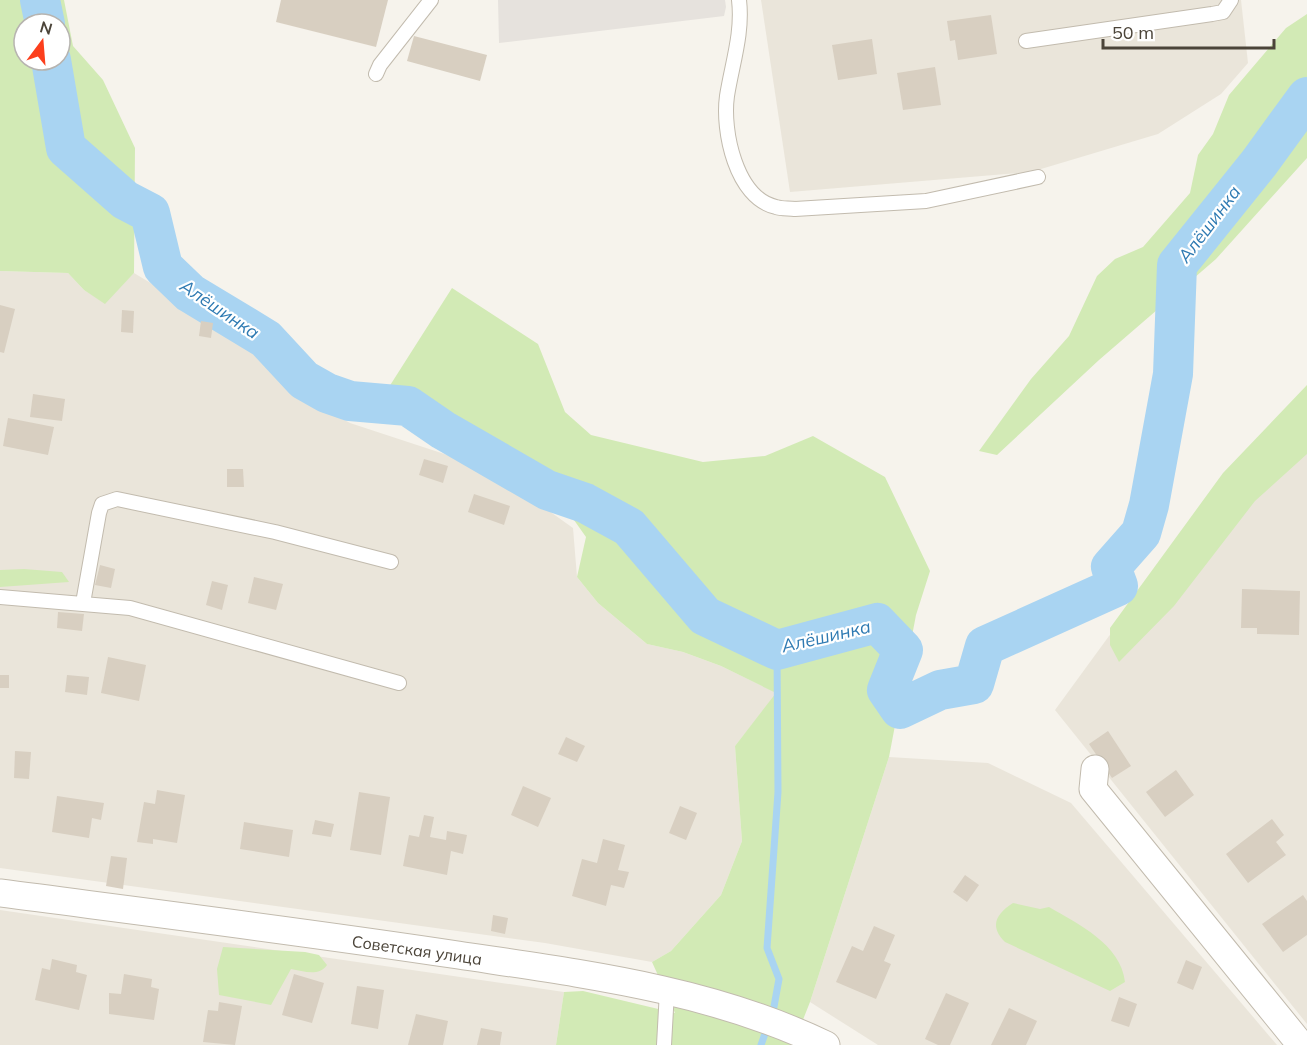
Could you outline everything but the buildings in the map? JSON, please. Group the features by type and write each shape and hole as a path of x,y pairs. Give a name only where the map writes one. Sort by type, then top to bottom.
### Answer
{"street":[{"path":"1095,769 1093,789 1301,1045"},
{"name":"Советская улица","path":"0,893 402,947 667,991 755,1014 826,1045"}],"lane":[{"path":"376,74 380,65 431,0"},
{"path":"740,0 741,32 727,98 729,139 738,175 757,197 775,207 795,208 926,201 1038,177"},
{"path":"1026,41 1223,12 1231,0"},
{"path":"83,603 99,513 102,504 117,499 275,532 391,562"},
{"path":"0,597 83,603 153,613 399,683"},
{"path":"664,1045 667,991"}],"shaded area":[{"path":"498,0 725,0 726,7 724,16 499,43"},
{"path":"761,0 1241,0 1248,63 1221,94 1158,134 1031,172 790,192"},
{"path":"0,271 68,273 84,290 105,303 134,273 252,340 320,407 350,423 490,469 573,528 577,577 598,603 647,644 683,652 721,666 777,693 735,746 742,841 721,895 671,951 652,962 545,943 0,868"},
{"path":"1307,439 1307,1024 1055,710 1109,636 1207,529"},
{"path":"889,757 988,763 1071,803 1277,1045 878,1045 810,1002"},
{"path":"0,910 564,992 556,1045 0,1045"}],"green space":[{"path":"0,0 64,0 66,12 12,12 12,72 72,72 72,41 73,46 103,80 135,148 134,273 105,304 84,290 68,273 0,271"},
{"path":"1307,14 1307,158 1216,259 1099,360 997,455 979,451 1031,379 1069,336 1097,276 1115,259 1143,247 1190,193 1198,155 1213,134 1229,95 1286,28"},
{"path":"452,288 538,344 565,412 591,435 703,462 765,456 813,436 885,477 930,571 916,615 889,757 810,1002 793,1045 556,1045 564,992 583,991 675,1013 652,962 671,951 721,895 742,841 735,746 776,693 721,666 683,652 647,644 598,603 577,577 586,537 557,496 466,441 382,398"},
{"path":"1307,385 1307,454 1255,501 1174,606 1119,662 1110,645 1110,628 1223,473"},
{"path":"0,570 62,572 69,582 0,587"},
{"path":"1013,903 1040,909 1049,907 1085,928 1107,946 1116,957 1125,982 1110,991 1005,942 997,931 997,921 1002,911"},
{"path":"223,947 305,952 319,955 327,965 324,969 315,972 291,969 271,1005 219,995 217,969"}],"waterway":[{"name":"Алёшинка","path":"40,0 42,12"},
{"name":"Алёшинка","path":"53,72 66,148 125,200 150,213 163,267 190,293 266,339 304,380 327,393 350,401 408,406 443,430 547,490 585,503 629,527 705,616 777,650 877,623 903,650 887,690 900,709 940,690 974,684 985,646 1118,586 1111,567 1141,533 1149,505 1173,374 1177,265 1259,163 1307,97"},
{"path":"773,1012 779,979 767,948 778,792 777,650"},
{"path":"761,1045 767,1028"}]}
